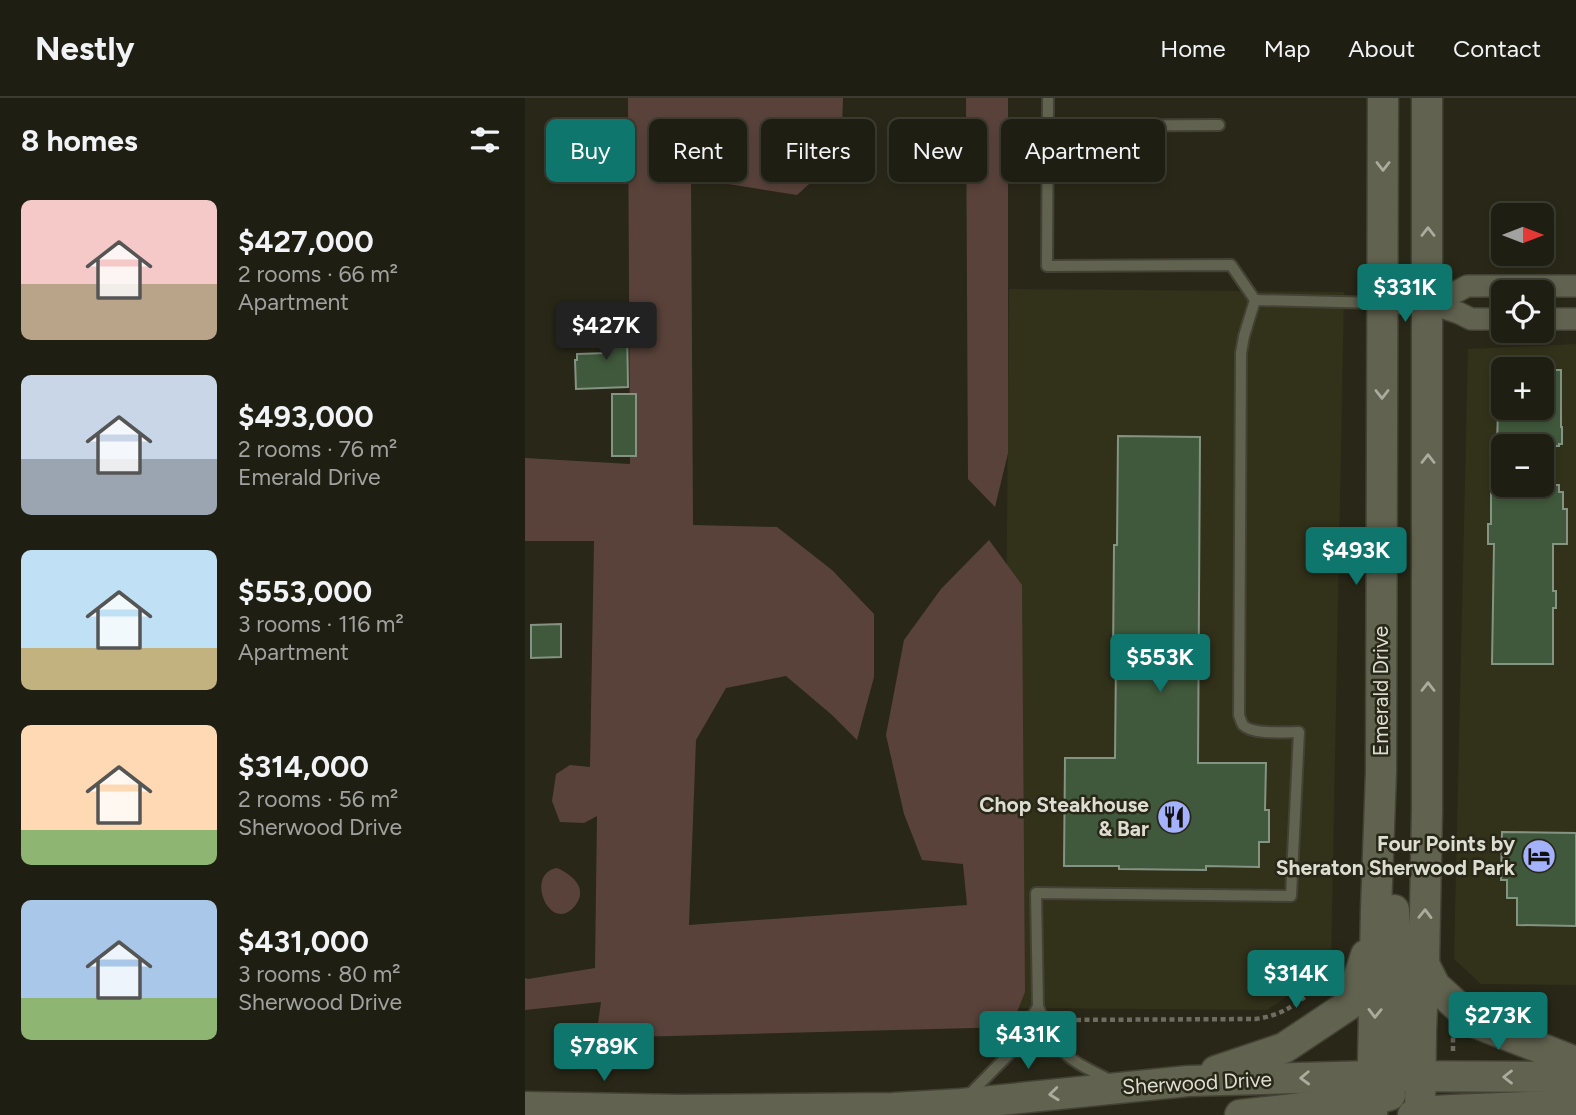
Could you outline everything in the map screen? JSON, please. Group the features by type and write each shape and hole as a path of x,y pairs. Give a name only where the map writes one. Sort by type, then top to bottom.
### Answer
{"main road":[{"name":"Emerald Drive","path":"1372,1097 1375,910 1381,772 1383,98"},
{"path":"1413,1100 1424,964 1427,796 1427,98"},
{"path":"1381,772 1413,1100"},
{"path":"1188,1081 1284,1048 1350,1004 1363,966 1375,910"},
{"path":"1424,964 1435,986 1476,1023 1576,1062"},
{"name":"Sherwood Drive","path":"525,1107 756,1110 893,1108 961,1104 1188,1081 1413,1100 1576,1077"},
{"path":"1240,1115 1372,1097"},
{"path":"1413,1100 1576,1105"}],"street":[{"path":"1429,303 1467,286 1576,286"},
{"path":"1382,303 1429,303 1471,319 1491,319"},
{"path":"1554,319 1576,318"}],"lane":[{"path":"1048,98 1048,119"},
{"path":"1165,125 1219,125"},
{"path":"1048,182 1047,266 1231,265 1255,300"},
{"path":"1255,300 1382,303"},
{"path":"1123,1086 1080,1065 1063,1053 1052,1039 1038,1006 1036,893 1291,896 1299,732 1250,730 1243,725 1239,715 1241,354 1255,300"},
{"path":"961,1104 1013,1050 1038,1006"}],"path":[{"path":"1055,1020 1256,1019 1285,1012 1313,990 1321,1000"},
{"path":"1453,1030 1453,1051"}],"shaded area":[{"path":"628,98 843,98 842,119 761,119 761,182 811,182 797,195 716,182 747,182 747,119 649,119 649,182 691,182 693,525 777,527 832,570 874,614 874,677 857,740 786,676 726,688 696,740 689,925 967,905 963,864 922,860 904,814 886,735 904,640 941,589 989,540 1022,585 1025,992 1011,1027 596,1038 601,1002 525,1010 525,978 595,968 597,816 584,823 560,822 552,801 556,774 570,765 590,767 594,541 525,541 525,458 630,464 628,182 635,182 635,119 628,119"},
{"path":"966,98 1008,98 1008,119 1001,119 1001,182 1008,182 1008,453 995,507 968,479 966,182 987,182 987,119 966,119"},
{"path":"1009,289 1344,292 1331,966 1267,1010 1003,1008"},
{"path":"1576,344 1576,985 1481,984 1454,959 1468,349"},
{"path":"557,868 569,875 580,890 577,902 563,914 555,913 548,907 541,889 547,872"}],"building":[{"path":"627,323 628,387 576,389 577,354 607,353 606,324"},
{"path":"1554,370 1561,370 1562,444 1554,446 1554,434 1497,434 1498,420 1554,420"},
{"path":"612,394 636,394 636,456 612,456"},
{"path":"1118,436 1200,437 1198,763 1266,763 1265,810 1269,810 1269,842 1259,842 1259,867 1206,866 1206,870 1064,866 1065,758 1115,758 1114,545 1117,545"},
{"path":"1554,485 1559,485 1559,492 1563,492 1563,509 1567,509 1567,544 1553,544 1553,591 1556,591 1556,608 1553,608 1553,664 1492,664 1494,544 1488,544 1488,524 1491,524 1491,497 1554,497"},
{"path":"561,624 561,657 531,658 531,625"},
{"name":"Four Points by Sheraton Sherwood Park","path":"1502,832 1576,833 1576,926 1517,925 1517,898 1507,898 1507,880 1501,880"}],"place":[{"name":"Chop Steakhouse & Bar","path":"1174,817"},
{"name":"Four Points by Sheraton Sherwood Park","path":"1539,856"}]}
